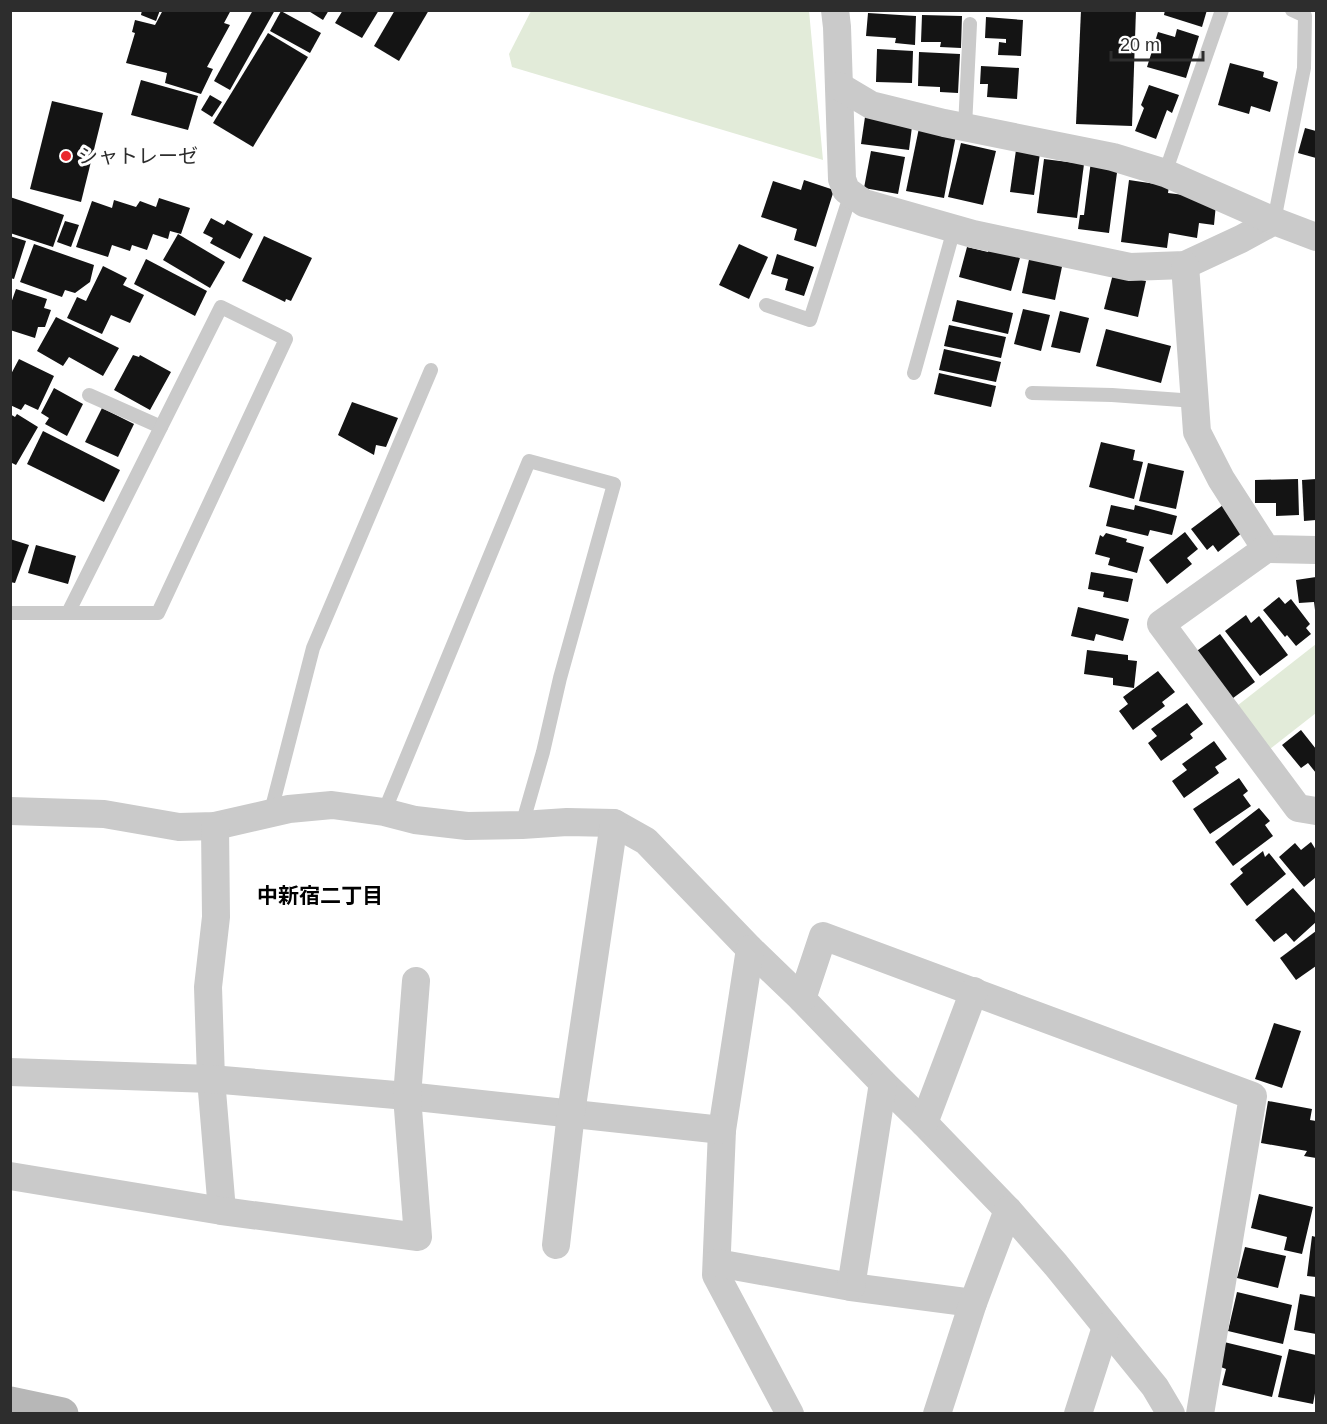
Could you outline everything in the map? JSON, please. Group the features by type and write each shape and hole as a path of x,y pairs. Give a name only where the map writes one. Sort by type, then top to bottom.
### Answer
{"street":[{"path":"835,10 842,179 846,190 864,203 954,229 1130,267 1185,265 1274,221"},
{"path":"839,86 871,105 1113,157 1165,173 1274,221 1317,237"},
{"path":"1185,265 1197,432 1221,479 1266,549"},
{"path":"1317,550 1266,549 1161,624 1298,808 1317,811"},
{"path":"10,811 104,814 179,827 215,826 289,809 332,805 384,812 415,820 467,826 567,822 614,823 646,841 1008,1210 1056,1264 1155,1387 1171,1413"},
{"path":"556,1245 571,1113 614,823"},
{"path":"215,826 216,917 208,987 211,1079 222,1212"},
{"path":"802,999 823,936 1253,1096 1200,1413"},
{"path":"750,949 722,1130 716,1275 790,1413"},
{"path":"10,1176 222,1212 418,1238 407,1096 416,981"},
{"path":"924,1123 974,991"},
{"path":"10,1072 211,1079 407,1096 722,1130"},
{"path":"852,1287 883,1083"},
{"path":"937,1413 973,1303 1008,1210"},
{"path":"717,1263 852,1287 973,1303"},
{"path":"1078,1413 1106,1327"},
{"path":"10,1403 62,1413"}],"lane":[{"path":"1165,173 1222,10"},
{"path":"1274,221 1304,68 1305,16 1292,10"},
{"path":"965,127 970,24"},
{"path":"766,305 810,320 851,193"},
{"path":"914,373 954,229"},
{"path":"10,613 68,613 158,613 286,339 221,307 68,613"},
{"path":"270,815 313,648 431,370"},
{"path":"1032,393 1112,395 1195,401"},
{"path":"89,395 161,427"},
{"path":"384,812 529,461 614,484 581,599 543,752 522,825"}],"green space":[{"path":"531,11 809,11 823,160 512,67 509,54"},
{"path":"1316,644 1316,713 1265,753 1233,709"}],"building":[{"path":"142,10 160,10 156,21 141,15"},
{"path":"163,10 231,10 224,23 230,25 207,67 213,69 201,94 165,83 167,73 126,63 135,33 132,32 135,20 155,25"},
{"path":"253,10 275,10 230,90 214,81"},
{"path":"307,10 329,10 323,20"},
{"path":"343,10 379,10 362,38 335,23"},
{"path":"395,10 429,10 399,61 374,46"},
{"path":"1081,10 1136,10 1132,126 1076,124"},
{"path":"1165,10 1207,10 1202,27 1164,15"},
{"path":"281,11 321,33 310,53 270,31"},
{"path":"868,13 916,16 915,45 895,43 896,38 866,36"},
{"path":"922,15 962,16 961,48 940,47 941,42 921,42"},
{"path":"986,17 1023,20 1021,56 998,55 999,42 1006,43 1006,39 985,38"},
{"path":"1177,29 1199,36 1186,78 1147,67 1158,32 1175,37"},
{"path":"268,33 308,57 253,147 213,123"},
{"path":"877,49 913,51 912,83 876,82"},
{"path":"919,52 960,54 958,93 940,92 940,87 918,86"},
{"path":"1230,63 1264,72 1263,77 1278,82 1270,112 1251,106 1249,114 1218,105"},
{"path":"981,66 1019,68 1017,99 987,97 988,84 980,84"},
{"path":"141,80 198,96 188,130 131,115"},
{"path":"1149,85 1179,95 1172,113 1167,110 1156,139 1135,131 1144,108 1141,105"},
{"path":"210,95 222,102 212,117 201,110"},
{"path":"52,101 103,113 81,202 30,189"},
{"path":"865,117 913,119 909,150 861,144"},
{"path":"919,128 956,135 944,198 906,191"},
{"path":"1305,128 1316,131 1316,158 1298,153"},
{"path":"961,143 996,151 983,205 948,197"},
{"path":"1016,150 1040,153 1034,195 1010,192"},
{"path":"871,151 905,157 898,194 864,188"},
{"path":"1044,159 1084,164 1077,218 1037,213"},
{"path":"1091,161 1118,165 1109,233 1078,229 1080,215 1084,215"},
{"path":"804,180 834,190 816,247 794,240 797,229 761,217 773,181 801,190"},
{"path":"1129,180 1169,186 1168,193 1200,197 1216,204 1214,225 1199,223 1197,238 1169,233 1167,248 1121,242"},
{"path":"10,197 64,215 53,247 10,233"},
{"path":"159,198 190,208 181,234 170,231 168,239 153,234 147,250 132,245 130,251 112,245 108,257 76,247 92,201 112,208 114,200 136,207 140,201 156,207"},
{"path":"211,218 224,225 227,220 253,234 240,259 210,243 213,238 203,233"},
{"path":"65,221 79,225 71,247 57,242"},
{"path":"178,234 225,262 210,288 163,260"},
{"path":"10,236 26,241 14,279 10,278"},
{"path":"264,236 312,258 291,301 286,299 285,302 242,281"},
{"path":"34,244 94,265 90,282 75,293 65,290 62,297 20,282"},
{"path":"739,244 768,257 749,299 719,285"},
{"path":"990,246 1021,254 1011,291 959,277 967,247 988,252"},
{"path":"777,254 814,267 804,296 785,290 788,279 771,274"},
{"path":"1030,255 1063,262 1055,300 1022,293"},
{"path":"146,259 207,291 195,316 134,284"},
{"path":"103,266 127,278 123,285 144,295 130,323 111,315 102,334 67,318 77,297 86,301"},
{"path":"1113,274 1146,281 1138,317 1104,309"},
{"path":"16,289 47,299 44,308 51,310 45,327 38,327 35,338 10,330 10,306"},
{"path":"957,300 1013,313 1008,334 952,321"},
{"path":"1023,309 1050,315 1041,351 1014,344"},
{"path":"1060,311 1089,318 1080,353 1051,347"},
{"path":"56,317 119,348 103,376 69,357 63,366 37,351"},
{"path":"949,325 1006,337 1001,358 944,346"},
{"path":"1106,329 1171,346 1161,383 1096,366"},
{"path":"944,349 1001,362 996,382 939,370"},
{"path":"133,355 139,357 140,355 171,372 150,410 114,390"},
{"path":"19,359 54,376 38,410 25,404 21,410 10,405 10,376"},
{"path":"939,373 996,386 991,407 934,394"},
{"path":"54,388 83,404 67,436 45,424 49,418 41,413"},
{"path":"352,402 398,418 386,447 376,445 374,455 338,435"},
{"path":"102,408 134,424 118,457 85,442"},
{"path":"10,414 15,417 17,414 38,427 16,465 10,462"},
{"path":"43,431 120,470 104,502 27,464"},
{"path":"1101,442 1135,450 1133,460 1143,462 1134,499 1089,487"},
{"path":"1148,463 1184,471 1176,509 1139,501"},
{"path":"1298,479 1299,515 1276,516 1276,503 1255,503 1255,480"},
{"path":"1316,479 1316,520 1304,521 1302,480"},
{"path":"1227,502 1248,528 1218,552 1213,545 1207,550 1191,529"},
{"path":"1111,505 1134,510 1135,505 1177,516 1172,535 1150,530 1148,536 1106,526"},
{"path":"1185,532 1198,549 1187,558 1192,564 1167,584 1149,560"},
{"path":"1106,533 1144,547 1137,573 1108,565 1110,558 1095,554 1100,535 1103,537"},
{"path":"10,539 29,545 15,583 10,582"},
{"path":"36,545 76,556 68,584 28,573"},
{"path":"1091,572 1133,579 1128,602 1103,597 1104,592 1088,589"},
{"path":"1316,577 1315,610 1314,602 1299,603 1296,580"},
{"path":"1279,597 1285,604 1291,599 1310,624 1306,628 1311,634 1296,646 1287,635 1285,637 1263,610"},
{"path":"1078,607 1129,619 1123,641 1096,634 1094,641 1071,636"},
{"path":"1246,615 1251,623 1259,616 1288,655 1260,676 1225,631"},
{"path":"1220,634 1255,682 1229,701 1194,653"},
{"path":"1087,650 1128,655 1128,660 1137,661 1134,688 1113,685 1113,678 1084,674"},
{"path":"1158,671 1175,692 1162,702 1165,706 1133,730 1119,711 1128,704 1123,697"},
{"path":"1187,703 1203,724 1190,734 1193,738 1161,761 1148,743 1157,736 1151,729"},
{"path":"1301,730 1316,749 1316,773 1308,763 1301,768 1282,745"},
{"path":"1214,741 1227,759 1215,767 1219,773 1184,798 1172,781 1187,770 1182,764"},
{"path":"1239,778 1248,791 1243,795 1251,806 1210,834 1193,809"},
{"path":"1259,808 1270,821 1265,825 1273,836 1233,866 1215,842"},
{"path":"1311,842 1316,850 1316,877 1304,887 1279,857 1295,843 1301,850"},
{"path":"1263,851 1265,857 1269,853 1286,874 1247,906 1230,884 1243,873 1240,869"},
{"path":"1293,888 1316,914 1316,922 1294,942 1286,933 1274,942 1255,920"},
{"path":"1316,931 1316,966 1296,980 1280,958"},
{"path":"1274,1023 1301,1031 1282,1088 1255,1079"},
{"path":"1268,1101 1312,1109 1310,1120 1316,1121 1316,1158 1304,1156 1307,1151 1261,1143"},
{"path":"1259,1194 1313,1207 1302,1254 1284,1250 1287,1237 1251,1228"},
{"path":"1312,1236 1316,1237 1316,1277 1307,1276"},
{"path":"1245,1247 1286,1256 1278,1288 1237,1278"},
{"path":"1237,1292 1292,1305 1283,1344 1228,1331"},
{"path":"1300,1294 1316,1297 1316,1334 1294,1330"},
{"path":"1224,1342 1282,1356 1272,1397 1222,1385 1226,1369 1218,1366"},
{"path":"1289,1349 1316,1355 1316,1388 1313,1404 1278,1397"}],"place":[{"name":"シャトレーゼ","path":"66,156"}],"district":[{"name":"中新宿二丁目","path":"320,895"}]}
